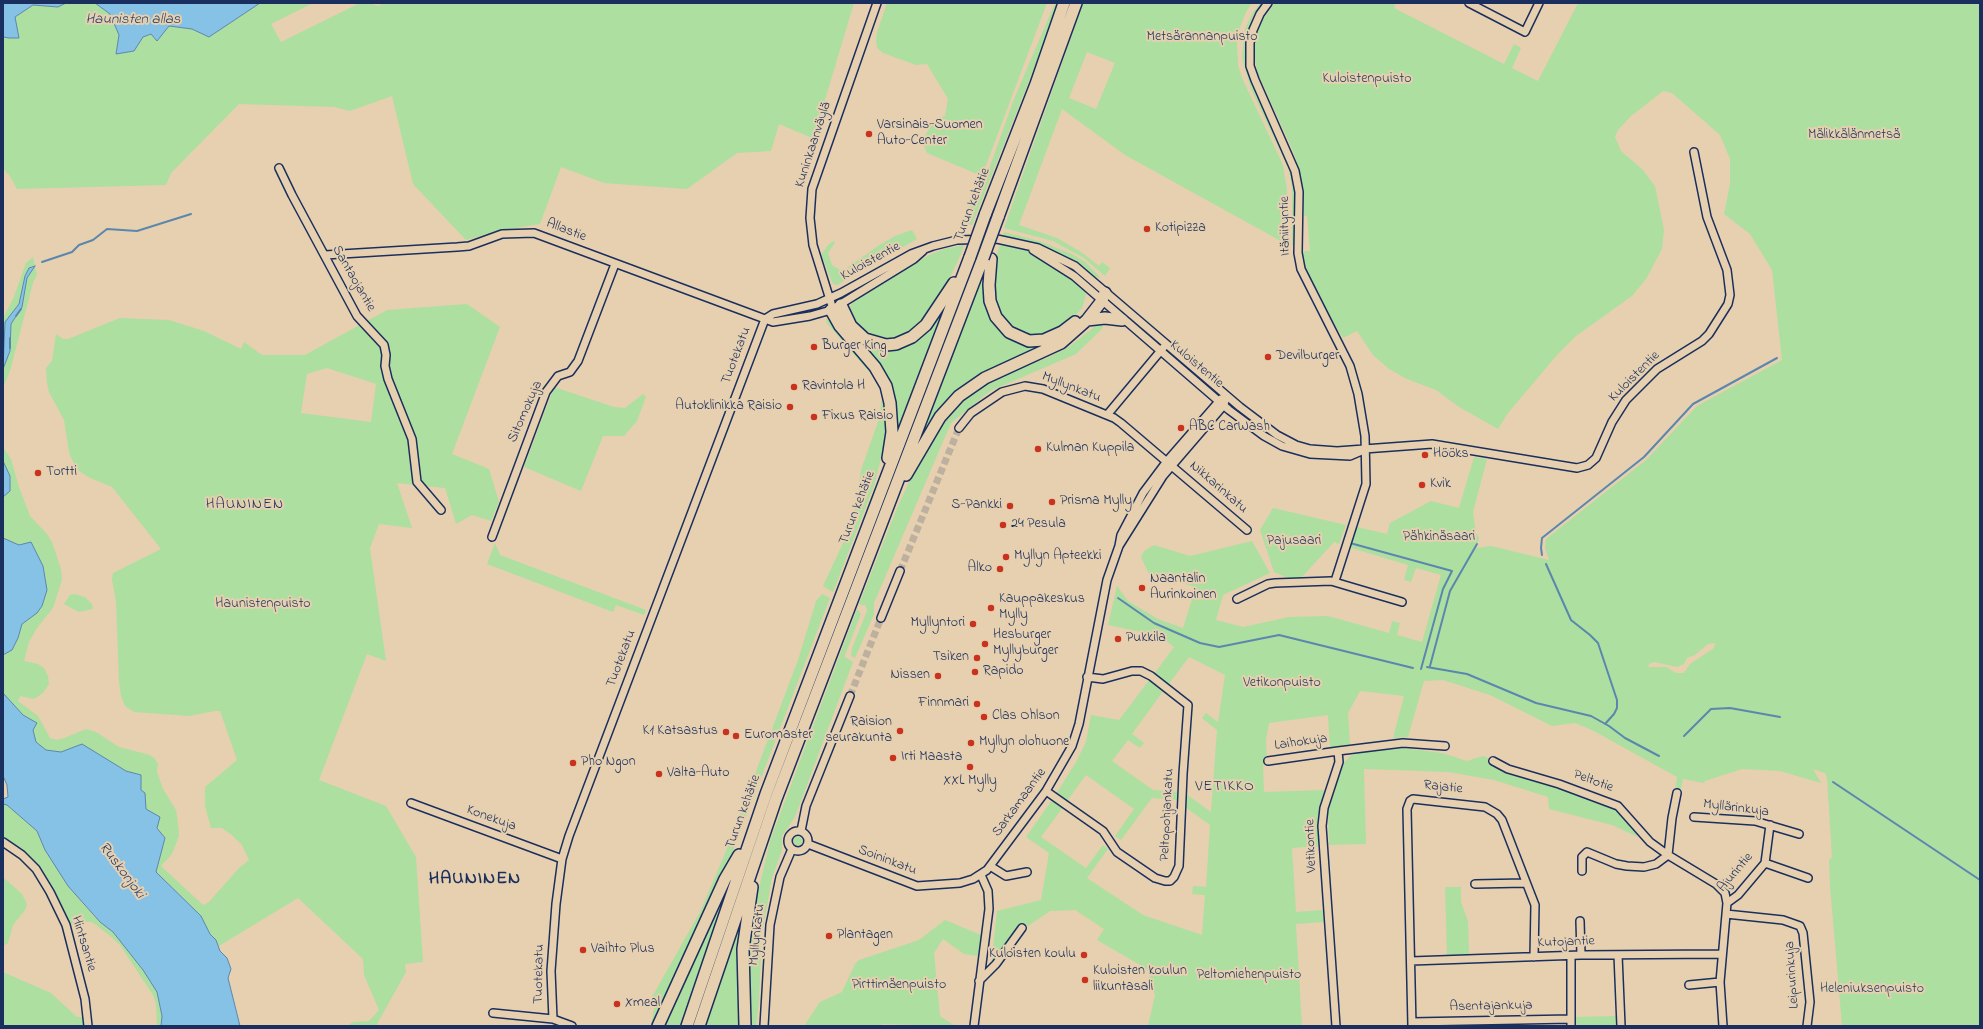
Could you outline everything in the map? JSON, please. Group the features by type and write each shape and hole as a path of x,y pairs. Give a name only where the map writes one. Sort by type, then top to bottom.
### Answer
{"highway":[{"name":"Turun kehätie","path":"687,1026 752,832 1038,77 1064,3"},
{"name":"Turun kehätie","path":"700,1026 756,856 779,792 887,508 987,259 998,217 1076,3"},
{"path":"836,307 851,326 865,339 886,345 902,342 919,332 933,317 970,257"},
{"path":"987,259 989,292 994,313 1004,329 1020,338 1039,341 1058,335 1101,297"},
{"path":"887,508 938,420 959,396 985,378 1061,343 1086,320 1101,297"},
{"path":"836,307 840,326 875,367 888,394 892,432 882,486"},
{"path":"1086,320 1105,318 1122,320"},
{"path":"658,1026 725,879 752,832"},
{"path":"745,1026 743,950 756,856"}],"street":[{"name":"Kuninkaanväylä","path":"836,307 831,298 813,244 810,218 812,189 877,3"},
{"name":"Itäniityntie","path":"1268,3 1260,14 1253,30 1250,48 1250,66 1293,162 1298,192 1299,262 1306,280 1350,366 1364,423 1366,484 1335,581"},
{"path":"1469,3 1525,32 1539,3"},
{"name":"Kuloistentie","path":"1101,297 1166,345 1226,396 1277,435 1296,445 1328,451 1432,444 1568,468 1588,466 1596,458 1612,422 1626,400 1657,369 1702,341 1709,334 1728,304 1730,295 1727,270 1707,217 1694,152"},
{"name":"Santaojantie","path":"279,168 357,316 384,344 386,355 385,366 388,379 412,439 417,482 441,510"},
{"name":"Allastie","path":"325,255 469,246 502,234 534,233 774,322 788,321 836,307"},
{"name":"Kuloistentie","path":"831,298 911,254 957,240 997,239 1038,248 1066,261 1122,320 1221,403 1264,436 1295,450 1310,454 1344,456 1354,455 1366,449"},
{"name":"Kuloistentie","path":"836,307 914,259 924,250"},
{"name":"Sitomokuja","path":"492,537 546,392 558,376 570,372 578,361 615,264"},
{"path":"765,319 773,314 803,308 831,298"},
{"name":"Tuotekatu","path":"553,1019 551,996 554,934 562,860 575,818 765,319"},
{"path":"1107,415 1166,345"},
{"name":"Myllynkatu","path":"958,428 966,417 991,398 1008,389 1025,386 1043,389 1107,415 1128,428 1169,463"},
{"name":"Sarkamaantie","path":"981,875 990,866 1046,791 1072,746 1079,724 1107,580 1119,546 1169,463 1226,396"},
{"name":"Nikkarinkatu","path":"1169,463 1247,530"},
{"path":"881,618 900,571"},
{"path":"1237,598 1268,584 1335,581 1402,602"},
{"name":"Peltopohjankatu","path":"1046,791 1103,831 1118,852 1154,878 1165,881 1170,881 1174,878 1179,866 1188,705 1151,676 1141,671 1132,671 1103,679 1087,677"},
{"path":"801,831 806,806 850,696"},
{"path":"1338,751 1403,743 1445,746"},
{"name":"Laihokuja","path":"1268,761 1338,751"},
{"name":"Vetikontie","path":"1336,1026 1322,826 1324,808 1339,762 1338,751"},
{"name":"Peltotie","path":"1492,761 1508,769 1611,802 1624,812 1650,842 1716,884 1725,893 1727,903"},
{"path":"1582,871 1582,856 1587,852 1616,864 1644,867 1656,864 1668,854 1672,818 1677,793"},
{"name":"Rajatie","path":"1412,1024 1408,809 1410,801 1418,798 1478,805 1492,809 1502,820 1525,883 1535,905 1534,957"},
{"name":"Konekuja","path":"411,803 562,860"},
{"name":"Myllärinkuja","path":"1694,817 1755,821 1799,834"},
{"name":"Ajurintie","path":"1726,914 1727,903 1738,894 1765,863 1770,825"},
{"path":"795,831 801,831 808,837 808,844 802,851 792,849 788,844 789,837 795,831"},
{"name":"Hintsantie","path":"3,842 22,855 36,868 50,892 66,925 85,999 88,1026"},
{"name":"Soininkatu","path":"808,844 917,886 960,883 981,875"},
{"name":"Myllynkatu","path":"764,1026 771,919 780,877 792,849"},
{"path":"1765,863 1808,878"},
{"path":"990,866 1006,876 1027,872"},
{"path":"974,1026 989,904 988,891 981,875"},
{"path":"1475,884 1525,883"},
{"path":"1723,1026 1720,982 1721,954 1726,914"},
{"name":"Leipurinkuja","path":"1726,914 1783,920 1800,926 1803,933 1810,1002 1807,1026"},
{"path":"1580,921 1581,956"},
{"path":"979,981 996,964 1022,928"},
{"name":"Kutojantie","path":"1411,961 1571,956 1721,954"},
{"path":"1618,955 1621,1026"},
{"path":"1571,956 1571,1022"},
{"path":"1689,985 1720,982"},
{"path":"493,1013 553,1019 572,1026"},
{"name":"Asentajankuja","path":"1412,1024 1571,1022"}],"green space":[{"path":"66,3 94,3 110,14 119,35 116,54 134,51 143,37 151,34 157,40 169,26 192,29 209,37 260,3 313,3 271,24 281,42 360,3 373,3 374,5 380,6 381,3 854,3 819,120 817,140 779,124 771,151 737,153 687,189 604,183 561,167 540,224 503,230 466,240 413,184 392,96 350,111 334,107 239,104 171,173 166,185 17,189 9,175 3,169 3,37 9,38 15,17 33,5 58,7"},
{"path":"887,3 1047,3 982,176 927,153 922,141 934,120 945,116 948,99 927,64 916,65 883,53 877,48 877,32"},
{"path":"1055,3 1058,3 1044,43 972,225 963,224 962,219 984,183 1014,99"},
{"name":"Metsärannanpuisto","path":"1083,3 1252,3 1246,12 1239,30 1237,44 1238,65 1242,78 1283,165 1287,190 1288,245 1125,155 1062,109 1019,225 1057,238 1081,252 1099,266 1102,262 1110,268 1105,276 1084,258 1053,241 1004,228","holes":["1087,52 1115,63 1096,109 1069,98"]},
{"path":"1260,3 1262,3 1254,15 1246,38 1246,68 1291,169 1294,187 1294,245 1292,245 1292,188 1289,170 1251,89 1242,58 1245,29 1252,14"},
{"path":"1275,3 1396,3 1394,8 1504,64 1514,44 1521,48 1512,68 1538,81 1578,3 1980,3 1980,1026 1842,1026 1830,886 1829,860 1832,857 1827,778 1825,773 1813,769 1821,783 1780,771 1742,769 1705,781 1704,783 1683,779 1680,793 1675,792 1677,777 1592,730 1575,723 1552,726 1490,695 1443,680 1424,681 1408,737 1393,738 1404,696 1360,691 1348,713 1350,744 1330,748 1328,715 1269,723 1266,740 1267,764 1263,765 1264,792 1324,790 1318,825 1320,846 1292,848 1296,912 1323,910 1324,922 1296,924 1302,1026 1148,1026 1155,995 1147,969 1097,940 1104,929 1075,910 1050,911 1028,926 1020,926 991,965 997,911 1041,900 1049,853 1026,837 1052,800 1063,807 1041,837 1086,868 1103,845 1108,849 1087,878 1143,915 1202,935 1205,895 1192,894 1193,886 1206,887 1210,825 1185,807 1186,794 1211,812 1217,730 1202,718 1206,713 1218,722 1225,675 1189,657 1168,685 1154,674 1174,647 1160,636 1108,625 1117,586 1128,601 1158,619 1183,628 1196,587 1149,574 1141,557 1144,551 1154,545 1190,556 1252,541 1270,573 1223,595 1216,620 1243,627 1289,617 1328,616 1389,633 1392,621 1400,623 1397,635 1422,642 1441,575 1416,568 1411,582 1404,580 1408,565 1348,547 1357,527 1387,534 1390,523 1431,501 1459,508 1474,457 1487,459 1473,512 1476,533 1479,538 1476,548 1491,546 1549,560 1545,548 1546,539 1646,460 1697,406 1782,360 1772,270 1750,234 1724,214 1730,184 1730,159 1720,135 1672,93 1663,91 1630,117 1618,130 1615,137 1621,151 1642,169 1655,186 1664,230 1662,249 1646,279 1632,296 1576,336 1557,355 1508,413 1498,429 1459,407 1436,390 1407,379 1389,369 1373,355 1357,331 1343,338 1331,319 1304,267 1302,251 1310,251 1307,216 1304,216 1300,172 1293,151 1257,72 1254,50 1256,34 1261,22","holes":["1715,643 1714,648 1690,664 1684,673 1676,673 1666,667 1648,667 1649,664 1654,662 1677,667 1684,664 1687,658 1695,655 1708,644"]},
{"path":"912,230 917,239 837,285 833,284 821,255 829,244 834,241 835,243 828,253 832,265 840,270 844,270 895,236"},
{"path":"1004,232 1039,241 1072,254 1085,262 1101,278 1095,277 1080,265 1053,250 1003,237"},
{"path":"964,245 936,307 911,334 886,342 860,333 849,313 850,306 854,301 929,255 944,249"},
{"path":"1000,245 1025,250 1037,255 1076,281 1085,291 1086,295 1082,308 1074,317 1050,335 1028,337 1014,332 996,308 993,298 995,260"},
{"path":"33,257 35,266 29,268 25,276 19,304 5,323 5,343 3,349 3,318 13,299 26,263"},
{"path":"986,265 986,279 1010,336 1065,336 984,376 915,450"},
{"path":"35,267 37,274 33,283 10,371 3,388 3,368 10,351 11,324 22,307 27,278"},
{"name":"Haunistenpuisto","path":"467,304 500,327 452,454 489,469 499,502 491,521 472,515 456,524 445,488 397,483 412,528 379,524 370,548 386,661 367,654 319,780 386,806 416,857 423,962 405,964 406,972 376,1026 347,1026 353,1022 369,1021 379,1010 364,975 363,959 298,898 219,946 206,928 201,916 156,872 165,838 146,809 145,793 140,790 141,775 126,772 82,745 61,752 46,750 36,742 33,730 36,723 23,715 3,693 3,655 12,650 18,638 22,624 37,613 42,606 19,545 3,538 3,497 10,491 10,476 3,461 3,447 11,459 19,487 30,516 47,534 52,542 61,569 62,580 53,608 37,628 29,642 24,661 38,664 44,668 48,676 49,684 43,693 34,699 20,696 18,701 38,716 50,738 57,740 86,729 96,732 119,747 150,755 155,759 158,764 157,772 163,789 176,810 179,836 172,854 161,866 203,905 209,902 239,868 249,860 242,845 233,836 222,828 211,828 205,806 205,787 237,760 220,711 189,716 134,712 125,706 121,696 119,681 116,602 112,579 113,573 161,549 112,487 90,478 79,471 73,462 69,452 64,420 49,392 47,383 46,368 52,361 56,334 63,339 68,339 120,318 169,320 204,331 241,349 244,342 262,355 305,355 387,310","holes":["327,368 376,384 371,422 301,413 307,374"]},
{"path":"945,307 896,435 895,411 843,322 890,347"},
{"path":"826,319 834,323 871,366 883,388 887,434 874,486 833,592 823,586 843,543 856,505 861,470 879,419 882,398 877,381 826,322"},
{"path":"1098,324 1102,324 1103,328 1076,354 990,391 951,423 874,603 874,614 855,658 851,656 852,648 867,611 866,606 859,604 898,506 916,467 949,411 975,389 996,378 1049,357 1070,346"},
{"path":"554,387 614,407 625,408 643,394 646,397 637,421 624,436 603,436 581,491 524,467"},
{"name":"Pajusaari","path":"1273,508 1346,525 1339,544 1334,542 1301,578 1288,578 1274,572 1260,530"},
{"path":"495,543 500,555 646,610 644,615 616,605 613,612 487,564"},
{"path":"74,594 85,597 92,604 93,609 79,612 64,604 70,595"},
{"path":"822,594 830,598 730,859 654,1026 651,1026 654,1009 651,1001 652,997 700,912 724,856 798,660 816,601"},
{"path":"857,609 861,614 845,655 845,657 853,662 795,817 782,836 782,850 772,878 762,933 759,1001 756,1026 749,1026 747,965 751,922 770,841"},
{"path":"1150,679 1164,690 1132,734 1144,743 1140,748 1128,740 1112,761 1153,790 1179,792 1178,800 1152,798 1121,840 1115,836 1134,809 1086,775 1067,801 1056,794 1076,762 1086,742 1091,715 1119,720"},
{"path":"1385,748 1403,748 1442,753 1467,761 1483,756 1487,757 1490,765 1509,774 1566,789 1617,809 1624,815 1638,837 1612,825 1549,809 1548,797 1494,780 1448,772 1364,769 1366,844 1329,845 1328,810 1338,774 1343,764 1349,757 1357,753"},
{"path":"3,804 7,805 37,831 45,850 68,886 99,922 113,932 143,970 157,992 162,1016 161,1026 157,1026 156,1004 153,995 120,945 92,922 69,925 42,870 3,838"},
{"path":"796,837 800,837 802,841 800,845 796,845 794,843 794,839"},
{"path":"3,877 22,894 27,904 25,910 13,925 8,943 3,946"},
{"path":"730,881 682,1026 661,1026"},
{"path":"1445,887 1461,887 1461,902 1468,921 1469,955 1447,955"},
{"path":"743,917 741,1026 705,1026 741,919"},
{"name":"Pirttimäenpuisto","path":"945,920 981,935 978,956 964,954 943,939 934,953 940,1016 955,1026 882,1024 880,1026 804,1026 820,1002 842,992 855,964 859,960 919,940"},
{"path":"3,972 51,993 77,1017 85,1017 86,1026 3,1026"},
{"path":"1617,1016 1617,1026 1574,1026 1574,1017"}],"water":[{"name":"Haunisten allas","path":"3,3 66,3 58,7 33,5 15,17 19,38 9,38 3,37"},
{"name":"Haunisten allas","path":"95,3 260,3 209,37 192,29 169,26 157,41 151,34 143,37 134,51 116,54 119,35 110,14"},
{"path":"35,266 27,278 22,307 11,324 10,351 3,369 5,322 19,304 25,276 29,268"},
{"path":"3,461 10,476 10,491 3,497"},
{"path":"3,538 19,545 31,542 43,566 47,590 42,606 37,613 22,624 18,638 12,650 3,655"},
{"name":"Ruskonjoki","path":"3,693 23,715 37,723 33,730 36,742 46,750 61,752 82,744 126,771 141,775 141,790 145,793 146,809 160,817 157,828 165,838 156,872 201,916 210,934 216,940 220,951 227,958 231,969 228,978 240,1026 161,1026 162,1016 157,992 143,970 113,932 100,922 68,886 45,850 37,831 7,805 3,804 3,799 8,797 7,785 3,776"}],"waterway":[{"path":"42,262 72,252 79,245 93,240 107,229 137,231 191,214"},
{"path":"16,316 21,309"},
{"path":"10,338 10,348"},
{"path":"1542,555 1542,538 1644,457 1693,404 1777,358"},
{"path":"1350,543 1452,571 1443,589 1421,669"},
{"path":"1430,666 1450,591 1477,544"},
{"path":"1546,564 1571,620 1598,643 1617,700 1617,708 1605,724"},
{"path":"1118,598 1154,623 1200,643 1219,647 1279,635 1413,668"},
{"path":"1427,667 1467,674 1536,703 1591,716 1609,726 1625,738 1659,756"},
{"path":"1684,736 1711,709 1730,708 1780,717"},
{"path":"1833,782 1980,880"}],"tunnel":[{"path":"900,571 959,428"},
{"path":"850,696 881,618"}],"place":[{"name":"Varsinais-Suomen Auto-Center","path":"869,134"},
{"name":"Kotipizza","path":"1147,229"},
{"name":"Burger King","path":"814,347"},
{"name":"Devilburger","path":"1268,357"},
{"name":"Ravintola H","path":"794,387"},
{"name":"Autoklinikka Raisio","path":"790,407"},
{"name":"Fixus Raisio","path":"814,417"},
{"name":"ABC CarWash","path":"1181,428"},
{"name":"Kulman Kuppila","path":"1038,449"},
{"name":"Hööks","path":"1425,455"},
{"name":"Tortti","path":"38,473"},
{"name":"Kvik","path":"1422,485"},
{"name":"Prisma Mylly","path":"1052,502"},
{"name":"S-Pankki","path":"1010,506"},
{"name":"24 Pesula","path":"1003,525"},
{"name":"Myllyn Apteekki","path":"1006,557"},
{"name":"Alko","path":"1000,569"},
{"name":"Naantalin Aurinkoinen","path":"1142,588"},
{"name":"Kauppakeskus Mylly","path":"991,608"},
{"name":"Myllyntori","path":"973,624"},
{"name":"Pukkila","path":"1118,639"},
{"name":"Hesburger Myllyburger","path":"985,644"},
{"name":"Tsiken","path":"977,658"},
{"name":"Rapido","path":"975,672"},
{"name":"Nissen","path":"938,676"},
{"name":"Finnmari","path":"977,704"},
{"name":"Clas Ohlson","path":"984,717"},
{"name":"Raision seurakunta","path":"900,731"},
{"name":"K1 Katsastus","path":"726,732"},
{"name":"Euromaster","path":"736,736"},
{"name":"Myllyn olohuone","path":"971,743"},
{"name":"Irti Maasta","path":"893,758"},
{"name":"Pho Ngon","path":"573,763"},
{"name":"XXL Mylly","path":"970,767"},
{"name":"Valta-Auto","path":"659,774"},
{"name":"Plantagen","path":"829,936"},
{"name":"Vaihto Plus","path":"583,950"},
{"name":"Kuloisten koulu","path":"1084,955"},
{"name":"Kuloisten koulun liikuntasali","path":"1085,980"},
{"name":"Xmeal","path":"617,1004"}],"district":[{"name":"HAUNINEN","path":"245,506"},
{"name":"VETIKKO","path":"1225,788"},
{"name":"HAUNINEN","path":"475,880"}],"park label":[{"name":"Kuloistenpuisto","path":"1367,80"},
{"name":"Mälikkälänmetsä","path":"1854,136"},
{"name":"Pähkinäsaari","path":"1439,538"},
{"name":"Vetikonpuisto","path":"1282,684"},
{"name":"Peltomiehenpuisto","path":"1249,976"},
{"name":"Heleniuksenpuisto","path":"1872,990"}]}
